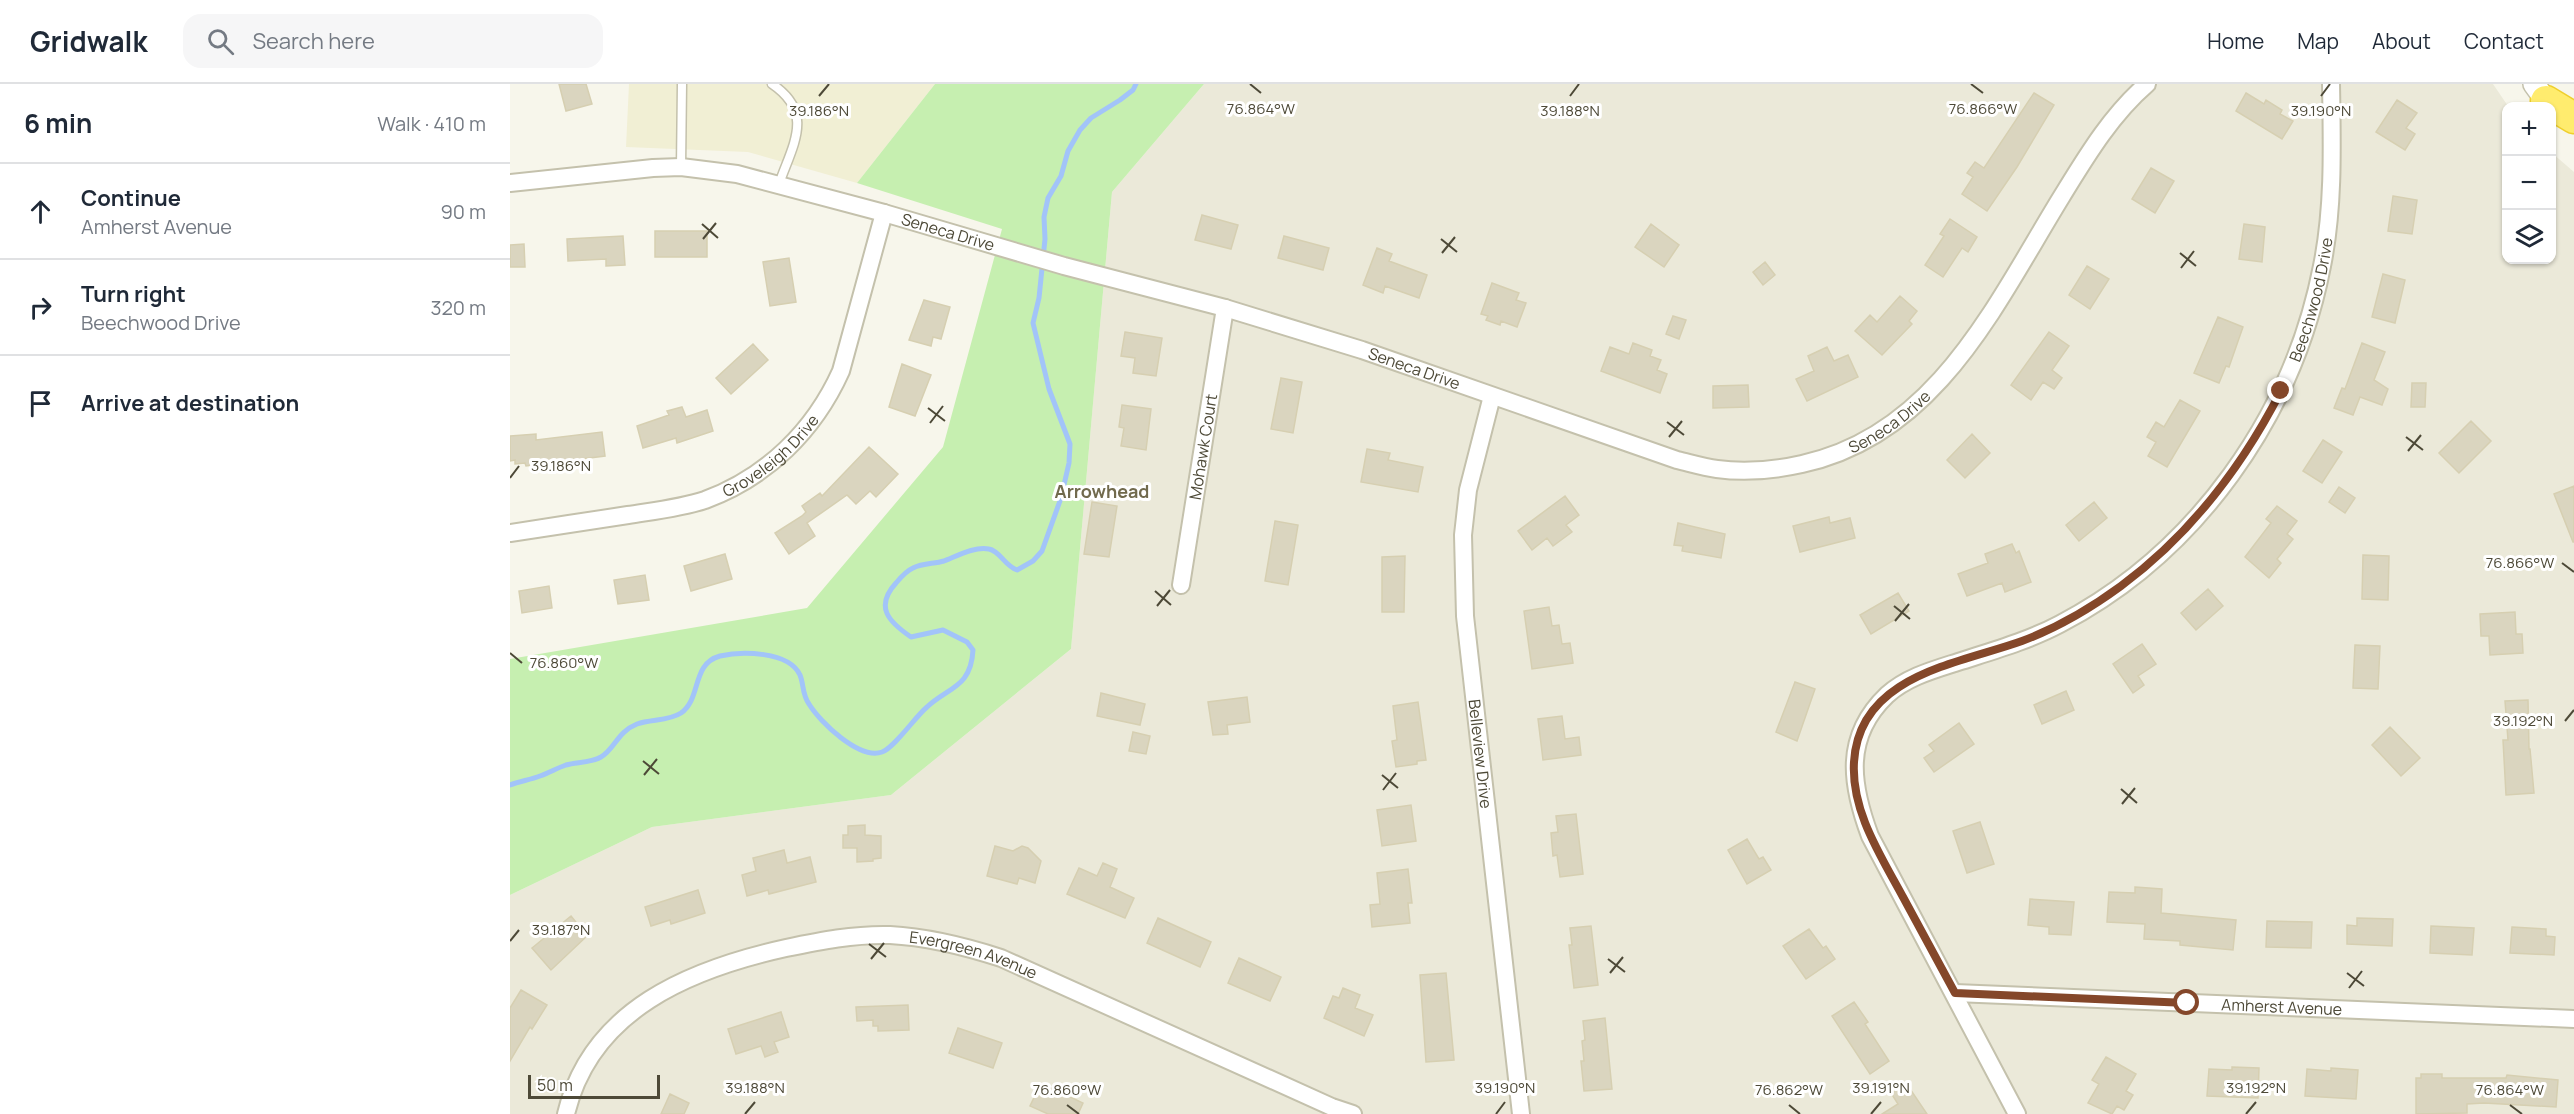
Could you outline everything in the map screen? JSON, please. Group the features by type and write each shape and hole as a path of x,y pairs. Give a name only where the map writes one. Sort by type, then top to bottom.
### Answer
{"highway":[{"path":"2545,100 2574,118"}],"street":[{"name":"Seneca Drive","path":"510,183 654,168 681,167 737,174 884,213 1064,266 1225,308 1362,350 1677,460 1718,469 1752,471 1790,467 1830,458 1862,444 1892,425 1941,381 1960,357 2092,148 2146,84"},
{"name":"Beechwood Drive","path":"2017,1114 1870,836 1863,817 1855,780 1854,762 1863,727 1887,696 1900,685 1923,673 2024,640 2058,625 2123,585 2187,527 2241,462 2261,431 2296,359 2313,308 2323,264 2328,215 2332,162 2331,84"},
{"path":"2545,100 2574,135"},
{"name":"Groveleigh Drive","path":"510,533 672,508 703,500 729,490 782,455 816,416 830,395 841,371 884,213"},
{"name":"Mohawk Court","path":"1181,585 1225,308"},
{"name":"Belleview Drive","path":"1492,396 1468,490 1462,573 1521,1114"},
{"name":"Evergreen Avenue","path":"566,1114 570,1097 580,1076 606,1036 629,1013 654,996 712,969 762,954 854,936 890,935 962,945 1001,958 1321,1102 1353,1114"},
{"name":"Amherst Avenue","path":"1955,993 2574,1019"}],"lane":[{"path":"681,167 682,84"},
{"path":"772,84 791,100 799,120 798,130 779,184"}],"shaded area":[{"path":"629,84 935,84 857,183 748,152 626,147"},
{"path":"1204,84 2493,84 2505,102 2502,102 2502,264 2556,264 2556,156 2574,172 2574,1114 510,1114 510,895 652,827 891,795 1071,649 1112,192"}],"green space":[{"path":"935,84 1204,84 1112,192 1071,649 891,795 652,827 510,895 510,659 807,608 943,447 1002,229 857,183"}],"building":[{"path":"559,84 586,84 592,104 566,111"},
{"path":"2034,93 2054,105 2017,167 1987,211 1962,194 1973,177 1967,173 1975,162 1984,168"},
{"path":"2246,93 2264,104 2266,100 2282,110 2280,114 2293,121 2282,139 2236,111"},
{"path":"2397,100 2417,113 2406,128 2415,134 2405,150 2376,132"},
{"path":"2151,168 2174,181 2155,213 2132,199"},
{"path":"2393,196 2417,200 2412,234 2388,231"},
{"path":"1202,215 1238,225 1231,249 1195,240"},
{"path":"1950,219 1977,237 1968,252 1962,248 1943,277 1925,265 1944,236 1940,234"},
{"path":"1651,224 1679,245 1664,267 1635,247"},
{"path":"2244,224 2265,227 2262,262 2239,259"},
{"path":"655,231 707,231 707,257 655,257"},
{"path":"623,236 625,265 606,266 606,259 568,261 567,239"},
{"path":"1284,236 1329,248 1323,270 1278,258"},
{"path":"524,244 525,267 510,267 510,245"},
{"path":"1377,248 1392,254 1389,261 1427,275 1419,298 1385,286 1383,293 1363,285"},
{"path":"789,258 796,302 770,306 763,262"},
{"path":"1765,262 1775,275 1763,285 1753,272"},
{"path":"2087,266 2109,279 2090,309 2069,295"},
{"path":"2383,274 2405,280 2395,323 2372,317"},
{"path":"1492,283 1519,293 1516,300 1526,303 1517,327 1501,321 1500,325 1486,320 1488,316 1481,314"},
{"path":"1900,296 1917,311 1909,321 1912,324 1882,355 1855,331 1870,315 1877,322"},
{"path":"924,300 950,307 941,339 933,337 931,346 909,340"},
{"path":"1673,316 1686,320 1679,339 1666,334"},
{"path":"2218,317 2243,327 2229,367 2226,366 2219,383 2194,373"},
{"path":"1125,332 1162,338 1156,376 1133,373 1135,358 1121,356"},
{"path":"2049,332 2069,346 2052,370 2062,378 2054,389 2043,382 2031,400 2011,385"},
{"path":"1633,343 1652,350 1650,356 1661,360 1657,370 1667,374 1660,393 1601,371 1610,347 1629,354"},
{"path":"2362,343 2385,352 2374,380 2388,389 2382,405 2360,397 2353,415 2334,408 2342,388 2345,389"},
{"path":"753,344 768,360 731,394 716,378"},
{"path":"1827,347 1834,361 1848,355 1858,377 1807,401 1796,379 1814,371 1808,356"},
{"path":"902,364 931,375 915,416 889,407"},
{"path":"1281,378 1302,382 1293,433 1271,429"},
{"path":"2412,383 2426,383 2425,407 2411,407"},
{"path":"1748,385 1749,407 1713,408 1713,386"},
{"path":"2180,400 2200,411 2167,467 2148,456 2156,442 2147,437 2156,422 2164,427"},
{"path":"1122,405 1151,409 1146,450 1121,446 1124,428 1119,427"},
{"path":"682,407 686,417 707,410 713,431 677,443 676,438 643,448 637,426 669,415 667,411"},
{"path":"2471,421 2491,441 2459,473 2439,453"},
{"path":"602,432 605,456 526,466 525,463 515,464 515,460 510,461 510,436 536,434 536,440"},
{"path":"1972,434 1990,453 1965,478 1947,460"},
{"path":"2323,440 2342,452 2322,483 2303,471"},
{"path":"869,447 898,474 876,497 870,491 856,504 847,495 807,523 815,536 789,554 775,533 802,516 806,512 802,506 820,493 822,496"},
{"path":"1367,449 1390,453 1388,460 1423,467 1418,492 1361,482"},
{"path":"2574,486 2574,542 2573,542 2554,494"},
{"path":"2339,487 2355,498 2345,513 2329,502"},
{"path":"1565,496 1579,515 1566,525 1572,532 1553,546 1547,538 1532,550 1518,531"},
{"path":"1092,502 1117,506 1109,557 1084,554"},
{"path":"2094,502 2107,518 2079,541 2066,525"},
{"path":"2277,506 2297,521 2287,534 2293,539 2277,559 2281,563 2269,578 2245,557 2271,523 2266,519"},
{"path":"1829,517 1830,523 1850,518 1855,538 1800,552 1793,526"},
{"path":"1275,521 1298,525 1288,585 1265,581"},
{"path":"1678,523 1725,534 1721,558 1682,551 1683,546 1674,545"},
{"path":"2012,544 2016,553 2019,551 2031,582 2005,592 2002,583 1967,596 1958,574 1988,563 1985,554"},
{"path":"725,554 732,579 691,591 684,566"},
{"path":"2363,555 2389,556 2388,600 2362,599"},
{"path":"1405,556 1404,612 1382,612 1382,557"},
{"path":"645,575 649,600 618,604 614,580"},
{"path":"549,586 552,608 522,613 519,591"},
{"path":"2208,589 2223,606 2196,630 2181,613"},
{"path":"1898,593 1909,611 1871,634 1860,615"},
{"path":"1549,607 1552,626 1559,625 1562,644 1570,643 1573,663 1532,669 1524,611"},
{"path":"2515,612 2516,634 2522,634 2523,653 2490,655 2489,636 2481,636 2480,614"},
{"path":"2142,644 2156,664 2138,676 2144,685 2133,693 2113,664"},
{"path":"2355,645 2380,646 2378,689 2353,688"},
{"path":"1795,682 1815,689 1797,741 1776,732"},
{"path":"2066,691 2074,710 2042,724 2034,705"},
{"path":"1101,693 1145,704 1140,725 1097,716"},
{"path":"1247,697 1250,722 1227,725 1228,734 1213,735 1208,702"},
{"path":"2528,700 2529,749 2534,793 2506,795 2503,740 2508,740 2505,701"},
{"path":"1418,702 1426,760 1417,761 1417,764 1396,767 1392,741 1397,740 1393,706"},
{"path":"1562,716 1565,739 1579,737 1581,755 1543,760 1538,719"},
{"path":"1959,723 1974,744 1934,772 1924,758 1934,751 1929,745"},
{"path":"2390,727 2420,758 2401,776 2372,745"},
{"path":"1133,732 1150,736 1146,754 1129,751"},
{"path":"1411,805 1416,841 1382,846 1377,810"},
{"path":"1576,814 1583,874 1560,877 1557,855 1553,856 1551,833 1558,832 1556,816"},
{"path":"1980,822 1994,864 1967,873 1953,831"},
{"path":"865,825 865,835 881,836 881,858 857,862 857,848 843,848 843,835 848,835 848,826"},
{"path":"1747,839 1759,859 1763,857 1771,870 1747,884 1728,850"},
{"path":"995,846 1013,851 1022,846 1028,848 1041,861 1035,883 1019,878 1017,884 987,876"},
{"path":"784,850 787,863 810,857 816,882 769,894 768,890 747,896 742,875 756,871 753,858"},
{"path":"1103,863 1117,869 1110,887 1134,898 1125,918 1067,894 1079,868 1097,876"},
{"path":"1408,869 1412,903 1408,903 1410,923 1372,927 1370,905 1380,904 1377,873"},
{"path":"2135,887 2162,889 2161,913 2236,920 2233,950 2180,945 2180,941 2144,939 2145,924 2107,922 2109,892 2135,893"},
{"path":"698,890 705,913 671,924 670,920 651,926 645,907"},
{"path":"2030,899 2074,902 2071,935 2049,934 2049,927 2028,925"},
{"path":"571,916 587,936 551,970 532,948"},
{"path":"1158,918 1211,942 1200,967 1147,943"},
{"path":"2357,918 2393,919 2392,946 2347,944 2347,925 2357,926"},
{"path":"2267,921 2312,922 2311,948 2266,947"},
{"path":"1591,926 1598,985 1574,988 1569,945 1572,945 1570,928"},
{"path":"2431,926 2474,928 2472,955 2430,953"},
{"path":"2512,927 2546,929 2546,936 2555,937 2554,955 2510,953"},
{"path":"1809,929 1823,948 1826,946 1835,959 1806,979 1783,946"},
{"path":"1239,958 1281,977 1270,1001 1228,983"},
{"path":"1446,973 1454,1060 1426,1062 1420,975"},
{"path":"1343,988 1360,995 1355,1008 1373,1015 1364,1036 1324,1018 1333,996 1339,998"},
{"path":"521,990 547,1005 532,1029 530,1027 510,1061 510,1008"},
{"path":"1854,1002 1868,1022 1865,1024 1889,1061 1870,1074 1832,1016"},
{"path":"908,1005 909,1030 878,1031 878,1026 873,1026 873,1020 857,1021 856,1007"},
{"path":"781,1012 789,1037 774,1042 778,1052 765,1057 761,1046 736,1054 728,1029"},
{"path":"1605,1018 1612,1089 1584,1091 1581,1061 1584,1061 1583,1021"},
{"path":"958,1028 1002,1043 993,1068 949,1053"},
{"path":"2106,1057 2136,1074 2126,1091 2133,1095 2124,1110 2117,1106 2112,1114 2088,1103 2099,1084 2092,1080"},
{"path":"2232,1067 2259,1068 2258,1098 2207,1096 2209,1069 2232,1070"},
{"path":"2331,1068 2358,1070 2356,1099 2305,1096 2307,1069 2331,1071"},
{"path":"2421,1074 2442,1074 2442,1078 2506,1078 2507,1075 2558,1080 2556,1107 2484,1103 2467,1104 2467,1113 2416,1114 2416,1078 2421,1078"},
{"path":"1041,1083 1083,1103 1078,1114 1048,1114 1030,1106"},
{"path":"1906,1083 1927,1114 1882,1114 1898,1104 1891,1093"},
{"path":"670,1094 689,1103 684,1114 661,1114"}],"waterway":[{"path":"510,785 566,765 597,759 606,754 630,727 681,713 688,707 705,666 720,656 752,653 786,661 800,675 804,693 814,712 841,738 862,750 873,753 887,749 927,707 963,679 968,672 973,650 967,642 943,630 911,637 891,620 885,607 886,599 902,576 917,566 944,561 984,548 993,550 1017,570 1033,561 1042,551 1061,498 1069,463 1070,444 1049,389 1033,323 1039,298 1045,239 1044,217 1048,198 1061,176 1068,151 1080,130 1091,118 1133,90 1136,84"}],"district":[{"name":"Arrowhead","path":"1102,491"}],"route":[{"path":"2187,1003 1955,993 1870,836 1859,800 1854,762 1857,743 1863,727 1874,710 1900,685 1923,673 2024,640 2058,625 2093,606 2123,585 2187,527 2217,494 2261,431 2281,391"}]}
